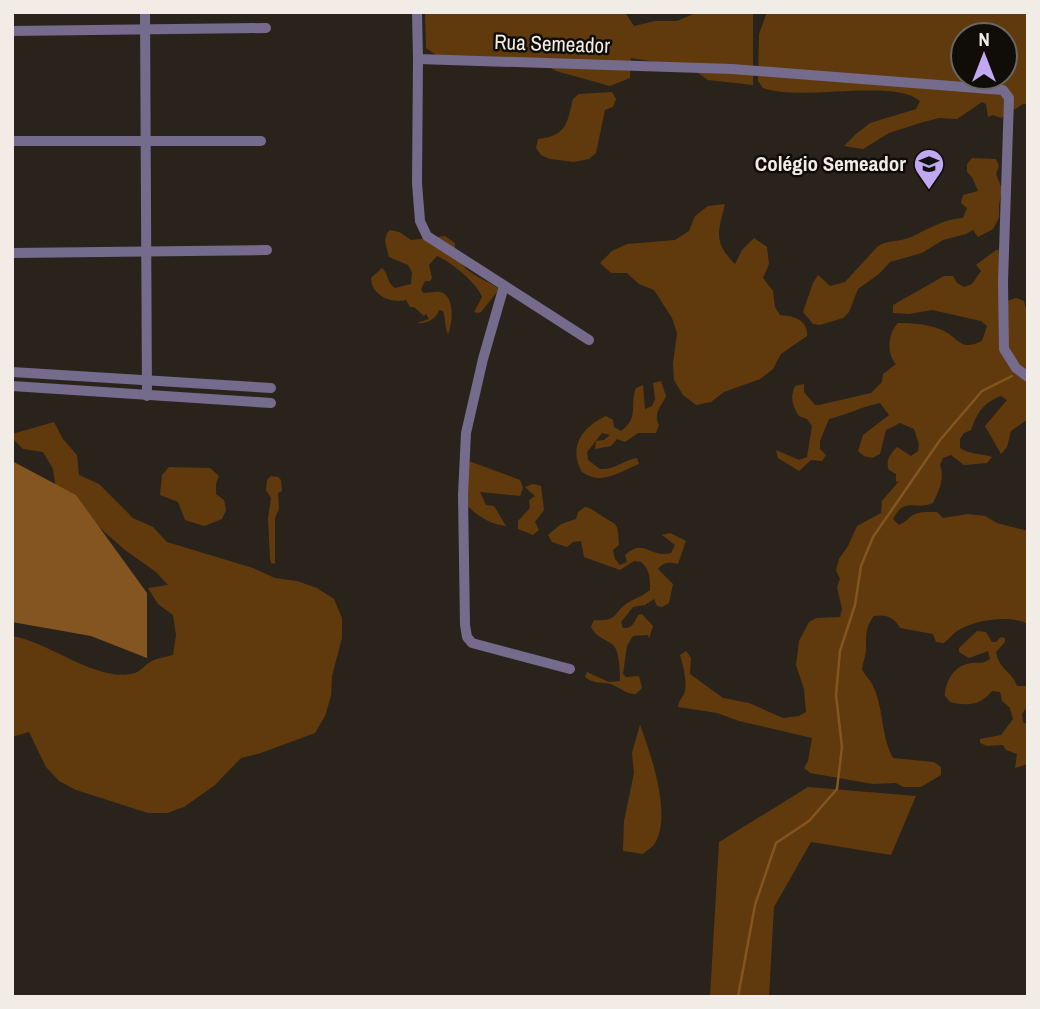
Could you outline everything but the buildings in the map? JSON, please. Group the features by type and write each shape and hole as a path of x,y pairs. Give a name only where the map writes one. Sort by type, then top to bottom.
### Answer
{"street":[{"path":"145,12 147,397"},
{"path":"417,12 417,183 420,221 427,236 589,340"},
{"path":"12,31 266,27"},
{"name":"Rua Semeador","path":"418,59 732,69 1003,90 1009,97 1004,349 1016,368 1028,377"},
{"path":"12,141 261,141"},
{"path":"12,253 268,250"},
{"path":"504,286 466,433 463,495 464,625 472,643 570,669"},
{"path":"12,372 271,388"},
{"path":"12,386 147,397 271,403"}],"shaded area":[{"path":"425,12 625,12 634,26 655,21 677,21 698,12 753,12 753,85 708,80 691,68 631,58 630,78 610,86 556,71 539,61 439,57 426,48"},
{"path":"767,12 1028,12 1028,104 1023,104 1001,118 993,115 988,117 986,104 982,102 957,119 939,118 920,123 889,133 863,149 844,146 870,123 916,109 920,101 907,94 889,91 780,92 763,88 758,81 759,34"},
{"path":"612,92 616,99 613,107 605,110 596,153 589,159 574,162 541,155 536,148 538,139 555,135 564,127 573,99 579,94"},
{"path":"972,158 996,159 999,166 996,174 1002,189 999,218 993,229 978,237 973,230 943,240 922,253 890,262 858,289 849,312 843,318 820,325 813,324 803,312 818,275 830,286 845,282 878,246 907,239 943,222 963,218 967,208 961,203 963,195 978,191 967,172 967,164"},
{"path":"725,204 719,229 723,249 735,264 742,250 754,238 767,247 769,264 763,278 773,291 775,307 780,315 802,322 807,336 781,354 773,369 760,379 724,392 711,402 696,405 683,395 674,380 677,333 672,318 654,290 639,284 627,273 611,273 600,263 612,251 627,244 675,240 689,231 695,216 708,206"},
{"path":"390,230 411,240 445,236 455,243 458,259 463,265 498,288 497,292 481,312 474,312 482,297 479,292 463,274 437,256 429,265 432,278 425,281 421,289 423,293 440,292 448,298 452,310 450,329 448,334 443,311 439,310 431,320 417,323 429,319 426,314 424,316 414,307 410,307 406,300 394,301 383,297 372,284 371,278 382,268 395,288 411,284 412,272 408,265 389,257 385,241"},
{"path":"996,250 1004,250 1000,303 1016,298 1024,301 1028,317 1028,419 1011,431 1007,447 1001,454 985,426 1007,400 1001,396 990,401 979,413 971,430 964,433 960,439 960,448 992,457 987,463 964,465 951,455 943,458 940,465 941,484 933,503 906,506 897,512 893,519 899,525 922,512 937,512 943,518 968,514 985,516 997,523 1028,531 1028,624 1011,619 981,621 957,631 944,643 936,642 933,634 900,628 889,617 874,616 868,628 862,669 873,685 886,741 893,758 934,762 941,767 941,775 921,787 903,787 896,783 873,784 810,773 804,768 812,738 739,721 717,713 678,707 685,687 680,655 686,651 691,658 690,674 723,698 749,703 783,718 799,716 806,712 804,689 796,665 799,641 809,622 816,618 840,617 842,609 837,587 840,579 836,570 839,559 857,526 881,513 882,501 899,481 896,482 896,474 889,470 890,455 897,447 911,456 918,451 919,444 914,429 900,423 886,430 880,454 872,458 858,451 863,435 889,415 880,403 829,419 820,441 820,449 826,455 822,461 811,460 799,471 778,458 776,450 799,460 807,457 812,426 807,419 799,416 795,409 792,401 793,390 795,386 804,384 804,392 815,405 871,393 882,382 883,374 896,364 889,343 898,323 937,328 964,344 982,341 987,326 981,321 932,310 909,314 893,313 893,305 944,276 953,276 957,283 964,287 972,284 981,271 976,265"},
{"path":"661,381 666,396 657,413 659,425 656,433 638,433 625,442 617,439 611,446 595,449 596,441 604,440 610,435 602,433 587,452 588,460 600,469 611,468 637,458 639,464 604,478 582,472 576,454 584,432 606,416 613,420 614,427 621,431 632,416 636,388 643,385 645,409 652,406 655,399 653,383"},
{"path":"54,422 63,439 77,455 79,475 99,484 133,518 153,527 167,542 253,568 275,578 297,581 317,588 334,599 342,618 342,638 332,676 331,696 325,716 315,733 241,758 215,785 184,807 167,813 148,813 76,790 59,781 46,767 29,732 12,737 12,636 26,639 105,673 121,675 135,673 152,661 173,655 176,635 173,615 158,604 148,588 168,585 56,489 53,469 43,452 23,449 12,438 12,434"},
{"path":"12,461 76,495 147,593 147,658 91,636 12,622"},
{"path":"469,461 520,480 523,488 520,496 480,492 486,505 494,506 506,526 484,519 466,504"},
{"path":"169,467 210,468 219,476 216,494 224,500 226,510 222,519 204,526 185,520 178,502 160,495 162,475"},
{"path":"271,476 281,480 282,491 278,493 279,509 275,518 275,564 271,563 270,559 268,518 271,498 266,490 267,480"},
{"path":"533,484 541,486 544,510 535,522 539,530 533,535 518,529 518,521 530,508 529,500 535,496 525,487"},
{"path":"585,507 616,526 619,545 613,550 620,565 627,562 625,555 638,548 671,553 675,545 662,535 670,533 686,541 678,564 667,563 658,569 673,584 669,603 662,607 657,606 654,599 645,605 633,607 621,622 623,628 629,627 638,615 642,614 653,626 649,639 648,635 633,636 627,646 623,674 626,677 639,676 642,688 636,694 585,677 587,672 609,682 620,681 615,647 597,635 591,627 594,620 612,618 624,605 650,590 649,574 641,562 634,561 620,570 584,557 581,541 573,542 567,547 552,542 548,535 561,524 576,519 578,512"},
{"path":"977,631 986,632 992,642 1001,637 1005,638 1005,642 996,652 1000,663 1017,686 1028,686 1027,707 1022,714 1023,722 1028,725 1028,764 1015,768 1017,754 1006,750 1003,745 987,746 980,743 980,739 1001,735 1013,719 1010,708 1002,701 1000,692 992,691 983,700 968,704 950,702 945,696 948,681 958,668 990,659 988,651 969,658 959,652 959,648"},
{"path":"640,725 661,801 660,831 655,843 643,854 623,851 624,821 634,773 632,753"},
{"path":"808,787 916,796 891,855 811,842 774,907 769,997 710,997 719,842"}],"waterway":[{"path":"738,997 755,905 776,843 809,821 837,789 842,747 836,695 840,651 855,605 861,566 873,537 940,440 982,391 1012,376"}],"place":[{"name":"Colégio Semeador","path":"929,191"}]}
